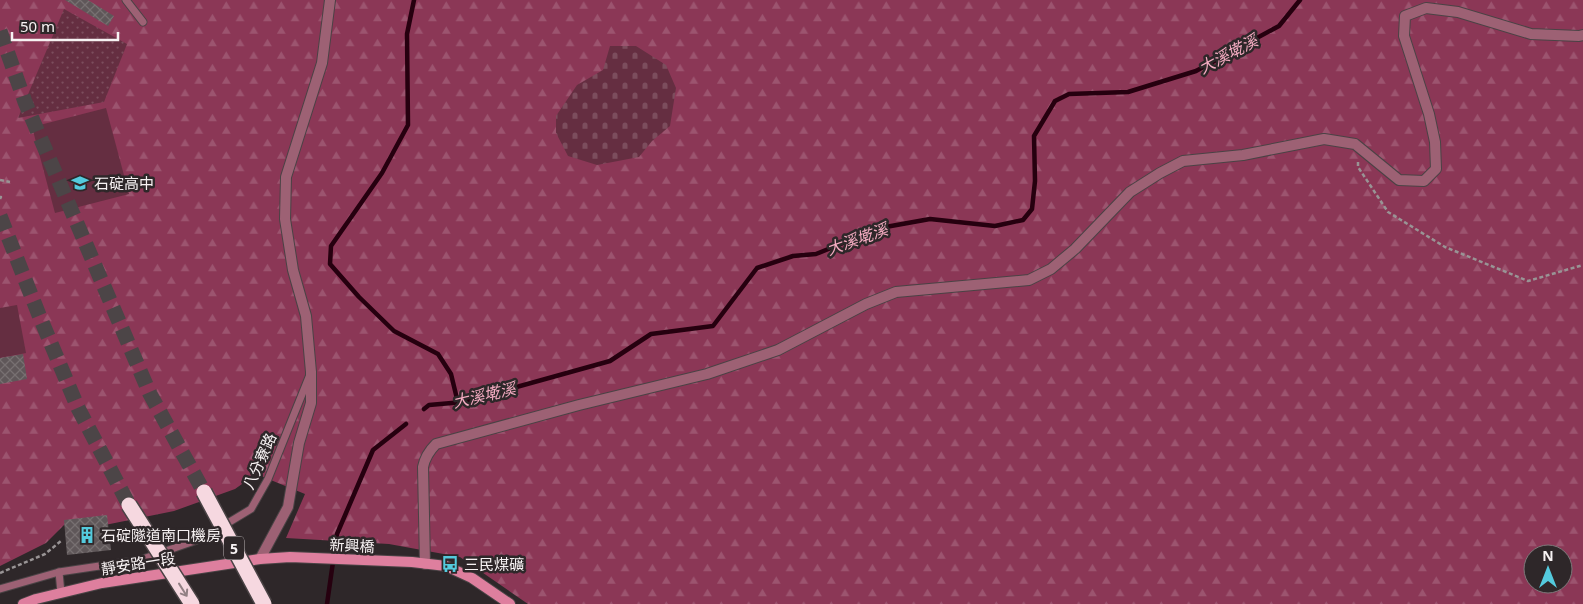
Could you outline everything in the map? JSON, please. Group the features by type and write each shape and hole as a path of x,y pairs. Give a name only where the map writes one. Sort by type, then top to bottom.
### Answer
{"highway":[{"name":"5","path":"204,492 264,604"},
{"path":"128,505 192,604"}],"main road":[{"name":"新興橋","path":"290,557 424,564"},
{"name":"靜安路一段","path":"23,604 61,593 128,579 260,559 290,557"},
{"path":"424,564 446,566 472,578 510,604"}],"street":[{"path":"260,559 288,506 299,443 311,403 311,372 306,316 293,270 285,219 286,177 322,63 330,0"},
{"path":"424,564 424,467 425,458 430,449 436,444 578,405 708,374 778,350 866,304 896,292 1029,280 1052,269 1075,249 1130,192 1160,172 1183,161 1243,155 1324,139 1355,144 1400,180 1424,181 1436,169 1436,142 1404,36 1406,16 1426,8 1458,12 1531,34 1583,35"}],"lane":[{"path":"126,0 143,22"},
{"name":"八分寮路","path":"0,589 59,572 140,560 203,538 252,509 268,479 311,372"},
{"path":"59,572 61,593"}],"path":[{"path":"1355,144 1358,167 1388,212 1445,247 1528,281 1583,265"},
{"path":"0,180 10,182"},
{"path":"0,572 45,554 61,541"}],"green space":[{"path":"0,0 1583,0 1583,604 528,604 460,557 389,544 286,538 305,494 256,474 235,489 174,511 100,526 67,522 46,543 0,566"},
{"path":"64,9 127,44 104,102 18,118"},
{"path":"610,46 636,46 666,65 676,88 670,126 652,141 639,157 597,165 568,156 556,133 556,116 577,85 603,70"},
{"path":"106,108 129,194 55,213 32,127"},
{"path":"17,305 26,353 0,358 0,308"}],"building":[{"path":"65,0 88,0 114,16 108,26"},
{"path":"23,354 27,379 0,384 0,358"},
{"name":"石碇隧道南口機房","path":"107,515 111,550 67,555 64,520"}],"waterway":[{"path":"414,0 407,34 408,125 382,173 331,246 330,264 359,297 394,331 438,354 451,374 458,403"},
{"name":"大溪墘溪","path":"424,409 429,405 463,402 610,361 651,334 713,326 757,268 793,256 816,254 880,228 930,219 995,226 1023,220 1032,209 1035,181 1034,136 1055,101 1069,94 1128,92 1196,71 1279,26 1300,0"},
{"name":"大溪墘溪","path":"327,604 337,534 373,450 406,424"}],"tunnel":[{"path":"0,31 25,102 150,394 204,492"},
{"path":"0,216 78,408 129,505"}],"place":[{"name":"石碇高中","path":"80,183"},
{"name":"石碇隧道南口機房","path":"87,535"},
{"name":"三民煤礦","path":"450,564"}]}
